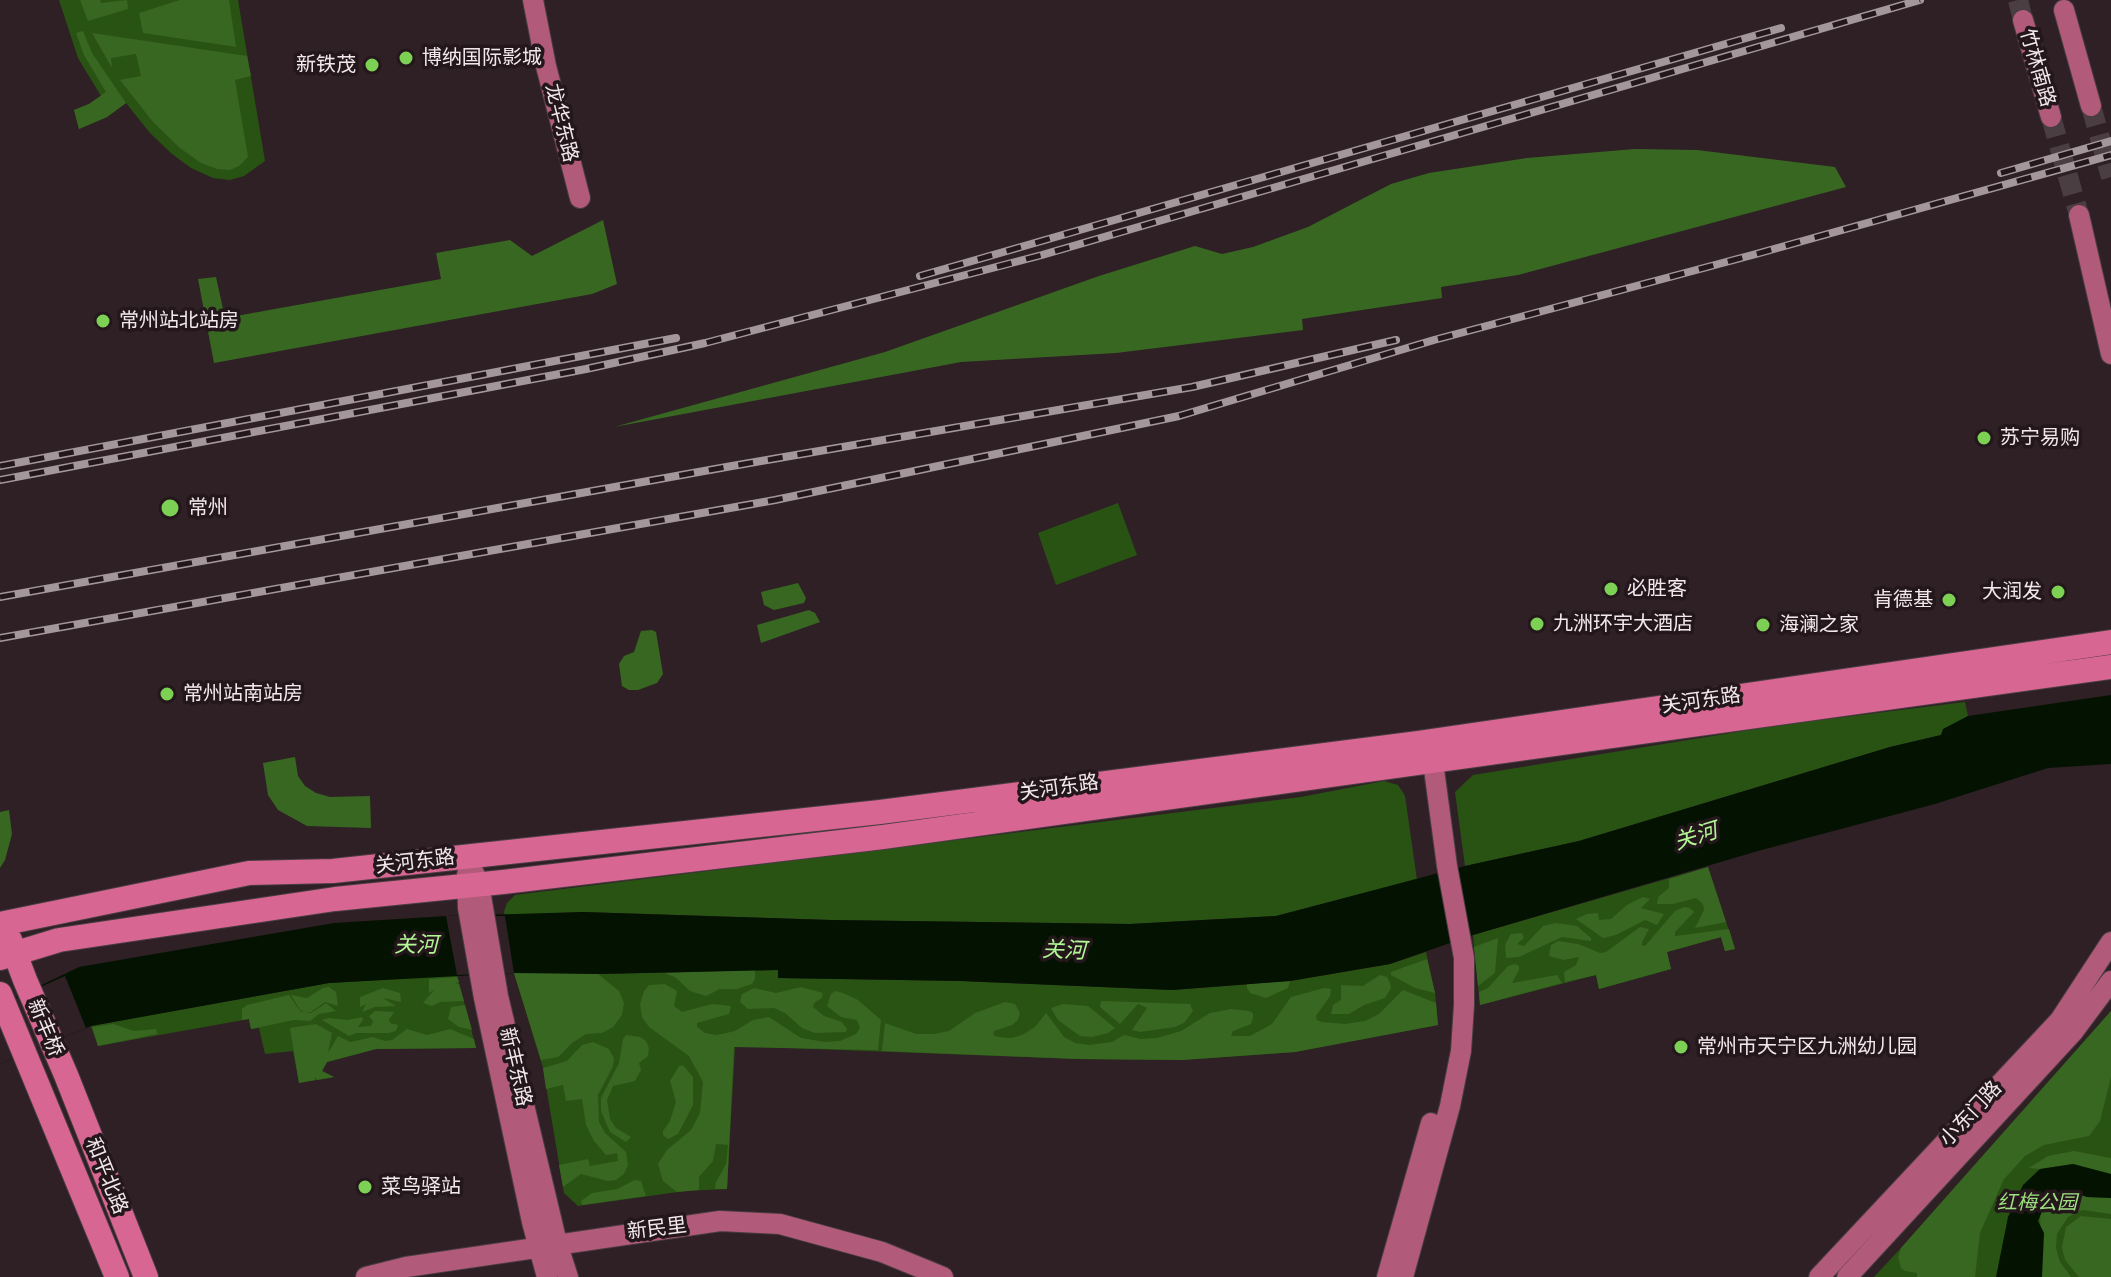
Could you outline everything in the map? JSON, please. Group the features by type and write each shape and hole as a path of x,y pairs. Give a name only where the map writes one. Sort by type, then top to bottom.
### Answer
{"main road":[{"name":"关河东路","path":"7,956 74,937 335,899 474,896 883,837 2111,642"},
{"name":"关河东路","path":"3,923 249,873 333,871 1426,752 2111,667"},
{"name":"新丰桥","path":"3,923 7,956 25,980 66,1075"},
{"name":"新丰桥","path":"0,994 39,1083"},
{"name":"和平北路","path":"66,1075 146,1277"},
{"name":"和平北路","path":"39,1083 117,1277"}],"street":[{"name":"龙华东路","path":"533,0 546,66 580,198"},
{"name":"竹林南路","path":"2064,10 2091,106"},
{"name":"竹林南路","path":"2023,20 2051,117"},
{"path":"2079,215 2111,354"},
{"path":"1403,1277 1450,1106 1461,1051 1457,960 1426,752"},
{"path":"466,856 474,896"},
{"name":"新丰东路","path":"474,896 491,997 548,1245 547,1277"},
{"name":"小东门路","path":"1819,1277 2060,1020 2111,942"},
{"path":"1387,1277 1436,1107 1448,1048 1457,960"},
{"name":"小东门路","path":"1847,1277 2073,1032 2111,981"},
{"name":"新民里","path":"366,1277 406,1267 720,1221 780,1224 882,1252 943,1277"},
{"name":"新丰东路","path":"548,1245 568,1277"}],"green space":[{"path":"59,0 238,0 265,161 244,176 230,180 213,178 191,168 172,154 126,103 107,117 79,129 74,110 101,96 78,58"},
{"path":"80,0 100,0 101,3 127,0 128,9 88,21"},
{"path":"180,0 229,0 236,47 143,33 139,13"},
{"path":"83,31 92,53 126,103 107,117 79,129 74,110 106,92 84,55 76,33"},
{"path":"92,33 247,56 251,76 235,80 248,157 230,170 217,169 201,163 180,148 153,122 120,80 141,76 136,54 111,58 112,68"},
{"path":"1635,149 1697,150 1835,167 1846,187 1518,275 1441,287 1442,298 1302,319 1303,330 1116,353 961,362 614,427 885,352 1099,276 1195,246 1222,254 1253,247 1308,227 1391,184 1429,173 1527,158"},
{"path":"603,220 617,284 592,294 214,363 198,279 216,277 225,318 441,279 436,253 510,240 532,256"},
{"path":"1118,503 1137,555 1056,585 1038,533"},
{"path":"798,583 806,598 804,603 774,610 764,605 761,592"},
{"path":"809,610 820,622 761,643 757,625"},
{"path":"641,631 656,632 663,674 657,683 629,690 622,686 619,664 624,656 634,652"},
{"path":"1965,702 1968,716 1944,729 1941,735 1890,747 1579,841 1465,866 1455,792 1473,775 1780,725"},
{"path":"295,757 298,776 305,786 316,793 330,797 370,796 371,828 307,826 278,810 268,795 263,763"},
{"path":"1384,781 1398,785 1405,796 1417,880 1276,916 1130,924 831,920 583,912 505,916 504,912 515,895 1301,797"},
{"path":"9,810 12,834 0,868 0,812"},
{"path":"1708,867 1735,949 1725,951 1721,937 1667,952 1671,969 1599,989 1596,975 1480,1005 1473,935"},
{"path":"1708,867 1726,922 1695,928 1704,910 1703,904 1696,898 1673,904 1657,904 1658,897 1669,888 1669,879"},
{"path":"1643,897 1650,899 1641,908 1664,914 1657,925 1645,920 1603,938 1576,919 1598,913 1599,920 1611,919 1627,905"},
{"path":"1684,907 1694,912 1675,932 1675,936 1729,929 1735,949 1725,951 1721,937 1667,952 1671,969 1599,989 1596,975 1565,982 1564,972 1576,965 1579,957 1564,960 1549,956 1551,945 1558,941 1606,952 1640,927 1649,929 1642,942 1645,946 1675,911"},
{"path":"1556,923 1577,926 1591,941 1562,937 1519,957 1506,958 1505,945 1511,934 1522,933 1524,938 1517,944 1524,946 1543,926"},
{"path":"1498,938 1495,973 1478,986 1474,947"},
{"path":"1426,952 1438,1025 1295,1052 1182,1060 1078,1059 735,1046 727,1189 685,1191 578,1206 564,1193 543,1068 514,973 778,970 779,978 961,981 1172,990 1290,981 1390,964"},
{"path":"1427,959 1435,993 1415,988 1391,975 1391,972"},
{"path":"1515,964 1519,970 1512,983 1557,975 1562,983 1480,1005 1479,992 1488,988 1508,966"},
{"path":"755,970 752,984 737,989 720,989 706,996 690,991 675,977 664,973"},
{"path":"514,973 598,974 619,991 624,1003 622,1015 613,1027 602,1033 586,1034 558,1057 541,1060"},
{"path":"457,975 476,1048 376,1049 327,1062 322,1071 334,1077 299,1083 293,1051 265,1054 259,1028 251,1029 249,1019 98,1046 91,1026 329,983"},
{"path":"1380,975 1387,977 1390,983 1391,988 1385,998 1349,1014 1331,1014 1333,1005 1341,1000 1341,985 1363,986"},
{"path":"457,977 459,982 455,983 459,984 464,1001 440,1002 432,1006 423,1003 435,989 429,993 429,979"},
{"path":"1290,981 1288,988 1266,998 1250,993 1247,988 1247,984"},
{"path":"665,984 677,991 674,1006 682,1012 712,1004 731,1006 729,1014 697,1023 697,1027 705,1033 717,1035 735,1031 753,1020 769,1017 801,1038 825,1042 840,1041 856,1034 860,1028 857,1020 841,1017 827,1006 831,994 835,991 843,993 858,1000 881,1020 878,1050 734,1047 727,1189 715,1189 726,1164 728,1145 716,1144 713,1161 699,1177 699,1190 677,1192 663,1181 658,1164 667,1150 691,1130 700,1113 703,1082 689,1056 649,1027 642,1017 640,1004 644,991 649,985"},
{"path":"329,987 336,992 338,1006 325,1002 306,1012 300,1010 291,995 307,998"},
{"path":"801,987 823,993 813,1007 824,1016 842,1022 846,1032 815,1033 802,1028 774,1008 748,1009 740,1002 742,994 754,988 776,993"},
{"path":"383,988 400,993 401,1002 383,998 396,1006 375,1007 362,1012 366,1004 360,1007 360,997"},
{"path":"1331,989 1330,996 1316,1016 1322,1022 1345,1024 1365,1021 1379,1014 1403,990 1436,1003 1438,1025 1295,1052 1182,1060 882,1051 885,1023 916,1034 934,1034 949,1031 975,1013 1005,1002 1015,1004 1020,1013 1012,1025 994,1031 993,1035 998,1037 1022,1035 1035,1027 1046,1013 1064,1037 1075,1043 1112,1042 1124,1035 1141,1039 1157,1038 1181,1031 1210,1013 1231,1009 1253,1013 1251,1024 1233,1031 1231,1036 1250,1036 1272,1024 1291,997"},
{"path":"289,995 300,1011 311,1013 326,1003 336,1011 319,1014 310,1021 294,1020 251,1029 249,1019 242,1020 242,1009 247,1005"},
{"path":"1101,1001 1190,1004 1193,1011 1184,1023 1175,1027 1140,1032 1132,1030 1147,1008 1138,1004 1120,1024 1100,1007"},
{"path":"1063,1004 1088,1006 1115,1028 1092,1037 1080,1036 1058,1020 1051,1008"},
{"path":"465,1005 472,1030 459,1027 448,1019 451,1007"},
{"path":"375,1011 394,1012 389,1020 398,1025 396,1031 349,1036 322,1020 362,1017 358,1027 371,1026 373,1021 369,1016"},
{"name":"红梅公园","path":"2111,1011 2111,1277 1874,1277 1901,1248"},
{"path":"2111,1011 2111,1077 2100,1121 2089,1136 2044,1145 2025,1156 2004,1179 1980,1233 1975,1277 1917,1277 1917,1273 1901,1268 1898,1257 1901,1248"},
{"path":"113,1024 134,1031 156,1029 157,1034 98,1046 92,1027"},
{"path":"316,1024 332,1033 328,1053 338,1036 350,1042 373,1037 385,1041 392,1040 407,1029 427,1035 450,1029 474,1039 476,1048 376,1049 327,1062 322,1071 334,1077 317,1080 315,1077 315,1080 299,1083 290,1028"},
{"path":"626,1035 640,1037 649,1048 648,1056 639,1063 641,1070 635,1081 613,1086 607,1100 610,1119 616,1128 631,1137 626,1142 610,1132 601,1111 601,1098 619,1063"},
{"path":"593,1042 609,1049 614,1058 598,1095 599,1122 605,1133 626,1152 628,1165 624,1174 616,1180 581,1174 563,1187 559,1165 588,1159 590,1166 618,1161 617,1153 606,1155 594,1141 586,1125 582,1099 566,1101 563,1085 546,1089 543,1068 567,1061 582,1045"},
{"path":"683,1065 693,1077 693,1105 678,1134 668,1139 663,1131 676,1102 670,1081 679,1066"},
{"path":"2074,1151 2111,1158 2111,1174 2073,1164 2029,1168 2048,1156"},
{"path":"635,1180 641,1181 646,1196 582,1205 581,1201 592,1193 617,1189"},
{"path":"2066,1190 2087,1197 2111,1198 2111,1214 2082,1210 2068,1217 2057,1234 2056,1248 2060,1262 2071,1277 2042,1277 2040,1212 2048,1197"},
{"path":"2081,1216 2111,1219 2111,1277 2079,1277 2065,1260 2062,1247 2066,1227"}],"water":[{"name":"关河","path":"2111,695 2111,764 2048,768 1935,804 1758,851 1473,935 1390,964 1290,981 1172,990 961,981 778,978 778,970 514,973 329,983 91,1026 0,1064 0,1005 79,967 334,923 446,916 583,912 831,920 1130,924 1276,916 1465,866 1579,841 1890,747 1941,735 1943,729 1968,716"},
{"path":"2073,1164 2111,1174 2111,1198 2087,1197 2066,1190 2048,1197 2038,1221 2044,1233 2042,1277 1996,1277 2008,1217 2023,1185 2040,1169"}],"pier":[{"path":"446,916 505,916 514,973 457,975"},
{"path":"65,976 86,1028 0,1064 0,1005"}],"tunnel":[{"path":"2018,0 2023,20"},
{"path":"2091,106 2111,177"},
{"path":"2051,117 2079,215"}],"railway":[{"path":"0,480 586,369 705,343 1042,255 1920,0"},
{"path":"920,276 1781,28"},
{"path":"2001,173 2111,141"},
{"path":"0,638 775,500 1179,416 1434,340 2111,155"},
{"path":"0,466 676,338"},
{"path":"0,597 1192,387 1396,340"}],"place":[{"name":"博纳国际影城","path":"406,58"},
{"name":"新铁茂","path":"372,65"},
{"name":"常州站北站房","path":"103,321"},
{"name":"苏宁易购","path":"1984,438"},
{"name":"常州","path":"170,508"},
{"name":"必胜客","path":"1611,589"},
{"name":"大润发","path":"2058,592"},
{"name":"肯德基","path":"1949,600"},
{"name":"九洲环宇大酒店","path":"1537,624"},
{"name":"海澜之家","path":"1763,625"},
{"name":"常州站南站房","path":"167,694"},
{"name":"常州市天宁区九洲幼儿园","path":"1681,1047"},
{"name":"菜鸟驿站","path":"365,1187"}]}
